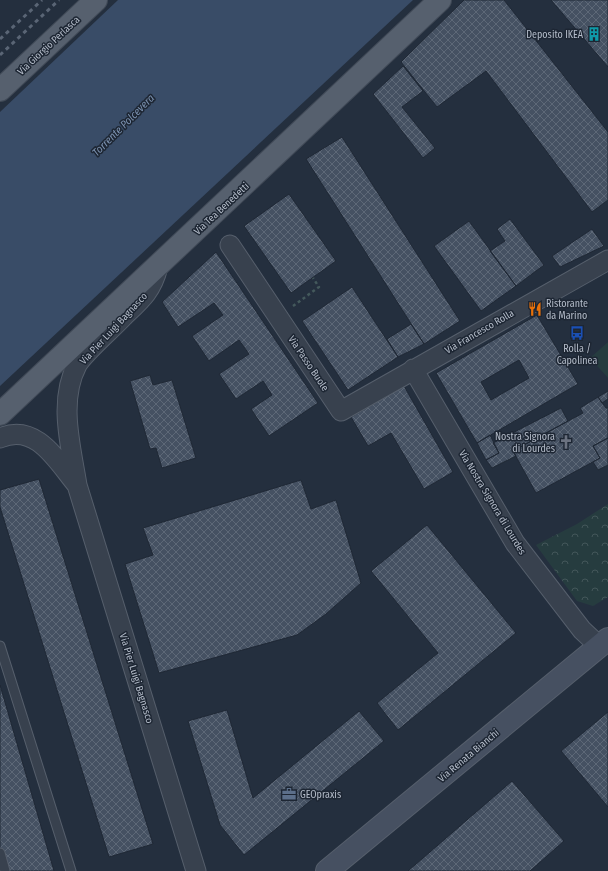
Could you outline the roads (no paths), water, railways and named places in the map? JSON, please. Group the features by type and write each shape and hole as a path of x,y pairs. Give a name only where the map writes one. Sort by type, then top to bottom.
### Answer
{"main road":[{"name":"Via Giorgio Perlasca","path":"0,90 96,0"},
{"name":"Via Tea Benedetti","path":"0,414 158,267 440,0"}],"street":[{"name":"Via Passo Buole","path":"230,245 341,411 413,369"},
{"name":"Via Francesco Rolla","path":"413,369 608,260"},
{"name":"Via Pier Luigi Bagnasco","path":"158,267 154,282 144,297 78,364 68,391 67,419 77,485 196,871"},
{"name":"Via Nostra Signora di Lourdes","path":"413,369 515,543 582,630 603,643"},
{"name":"Via Pier Luigi Bagnasco","path":"0,438 11,434 25,435 42,442 77,485"},
{"name":"Via Renata Bianchi","path":"334,869 603,643"}],"lane":[{"path":"0,646 71,871"},
{"path":"0,853 5,871"}],"water":[{"name":"Torrente Polcevera","path":"118,0 413,0 0,386 0,112"}],"railway":[{"path":"0,39 42,0"},
{"path":"0,55 59,0"}],"place":[{"name":"Deposito IKEA","path":"594,34"},
{"name":"Ristorante da Marino","path":"535,309"},
{"name":"Rolla / Capolinea","path":"577,333"},
{"name":"Nostra Signora di Lourdes","path":"566,442"},
{"name":"GEOpraxis","path":"289,794"}]}
